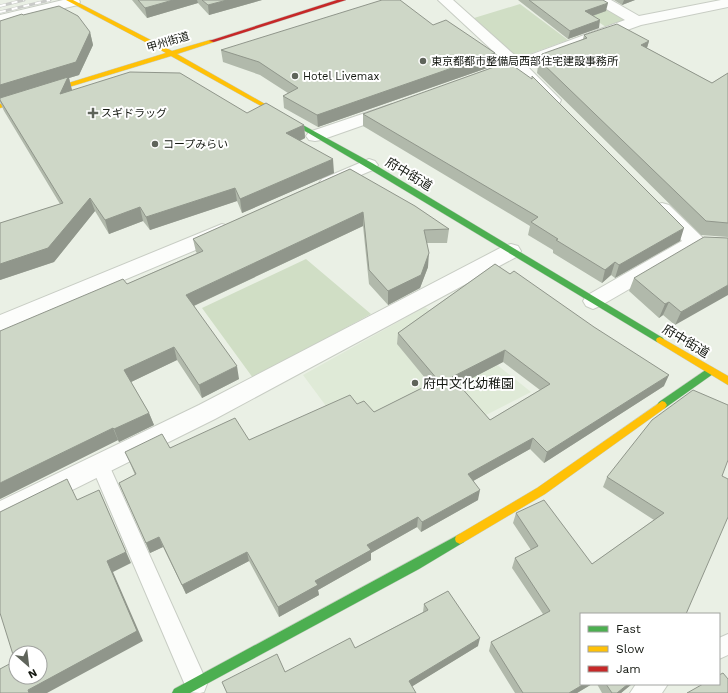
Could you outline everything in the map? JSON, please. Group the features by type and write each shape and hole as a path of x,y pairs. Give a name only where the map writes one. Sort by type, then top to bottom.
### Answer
{"main road":[{"name":"甲州街道","path":"0,106 343,0"},
{"name":"府中街道","path":"71,1 171,53 315,136 369,165 728,381"},
{"path":"178,693 416,565 541,492 710,371"}],"street":[{"path":"445,0 517,65 568,115"},
{"path":"602,0 637,21"},
{"path":"0,19 71,1"},
{"path":"488,75 637,21 728,3"},
{"path":"315,136 408,103"},
{"path":"309,192 369,165"},
{"path":"651,198 695,242"},
{"path":"0,324 241,223"},
{"path":"593,301 695,242 715,243"},
{"path":"0,514 207,412 510,250"}],"lane":[{"path":"100,465 196,684"},
{"path":"641,693 655,685"}],"shaded area":[{"path":"565,0 595,0 626,20 606,27"},
{"path":"520,4 568,40 524,56 513,54 474,18"},
{"path":"306,259 371,314 253,378 202,308"},
{"name":"府中文化幼稚園","path":"425,307 531,392 375,472 303,375"}],"building":[{"path":"138,0 173,0 145,8"},
{"path":"202,0 227,0 208,5"},
{"path":"382,0 400,0 433,25 446,20 495,53 317,115 283,96 298,88 259,62 221,50"},
{"path":"529,0 603,0 608,3 585,11 600,20 570,31"},
{"path":"59,6 78,16 90,32 76,62 0,85 0,21 22,14"},
{"path":"617,24 649,41 641,45 712,83 728,73 728,223 706,221 539,60 542,54 587,38 584,35"},
{"path":"508,62 532,79 532,76 684,228 619,265 615,262 605,270 556,240 558,239 531,222 538,217 363,114"},
{"path":"130,72 180,73 247,113 266,103 304,125 286,133 333,159 240,199 235,188 146,217 140,207 105,220 90,198 48,248 0,264 0,223 63,203 0,98 68,77 60,94"},
{"path":"350,169 415,206 449,229 424,230 429,253 421,275 388,291 369,270 363,212 186,295 237,366 199,385 174,347 124,370 149,413 114,429 113,428 0,483 0,331 123,279 127,284 203,251 193,239"},
{"path":"704,237 728,238 728,285 681,312 669,302 665,304 634,278"},
{"path":"495,264 510,274 514,271 594,327 669,375 547,452 533,438 468,474 480,490 422,522 418,517 367,545 371,550 315,581 318,585 278,607 247,552 182,585 159,537 146,543 119,483 136,474 125,452 162,434 170,448 235,418 249,440 350,395 357,404 364,401 374,412 438,380 398,333","holes":["505,350 550,384 490,420 452,377"]},
{"path":"693,390 728,405 728,460 722,476 728,479 728,517 686,613 580,613 580,685 582,685 569,693 523,693 491,642 550,611 515,558 538,546 516,513 544,500 592,564 664,513 607,477 652,420"},
{"path":"67,479 77,500 99,490 126,552 107,561 137,631 48,679 48,645 10,645 0,613 0,512"},
{"path":"448,591 480,638 409,681 416,693 227,693 222,682 277,654 285,672 350,638 355,648 428,610 424,604"},
{"path":"8,665 8,685 37,685 28,690 29,693 0,693 0,669"},
{"path":"723,673 728,679 728,693 687,693 701,685 720,685 720,674"},
{"path":"607,685 627,685 617,693 612,693"}],"railway":[{"path":"0,6 24,0"},
{"path":"0,12 50,0"}],"traffic: fast":[{"path":"290,120 369,165 660,340"},
{"path":"662,405 710,371"},
{"path":"178,693 415,565 460,539"}],"traffic: slow":[{"path":"69,0 171,53 290,120"},
{"path":"0,106 212,41"},
{"path":"660,340 728,381"},
{"path":"460,539 541,491 662,405"}],"traffic: jam":[{"path":"212,41 343,0"}],"place":[{"name":"東京都都市整備局西部住宅建設事務所","path":"423,61"},
{"name":"Hotel Livemax","path":"295,76"},
{"name":"スギドラッグ","path":"93,113"},
{"name":"コープみらい","path":"155,144"},
{"name":"府中文化幼稚園","path":"415,383"}]}
